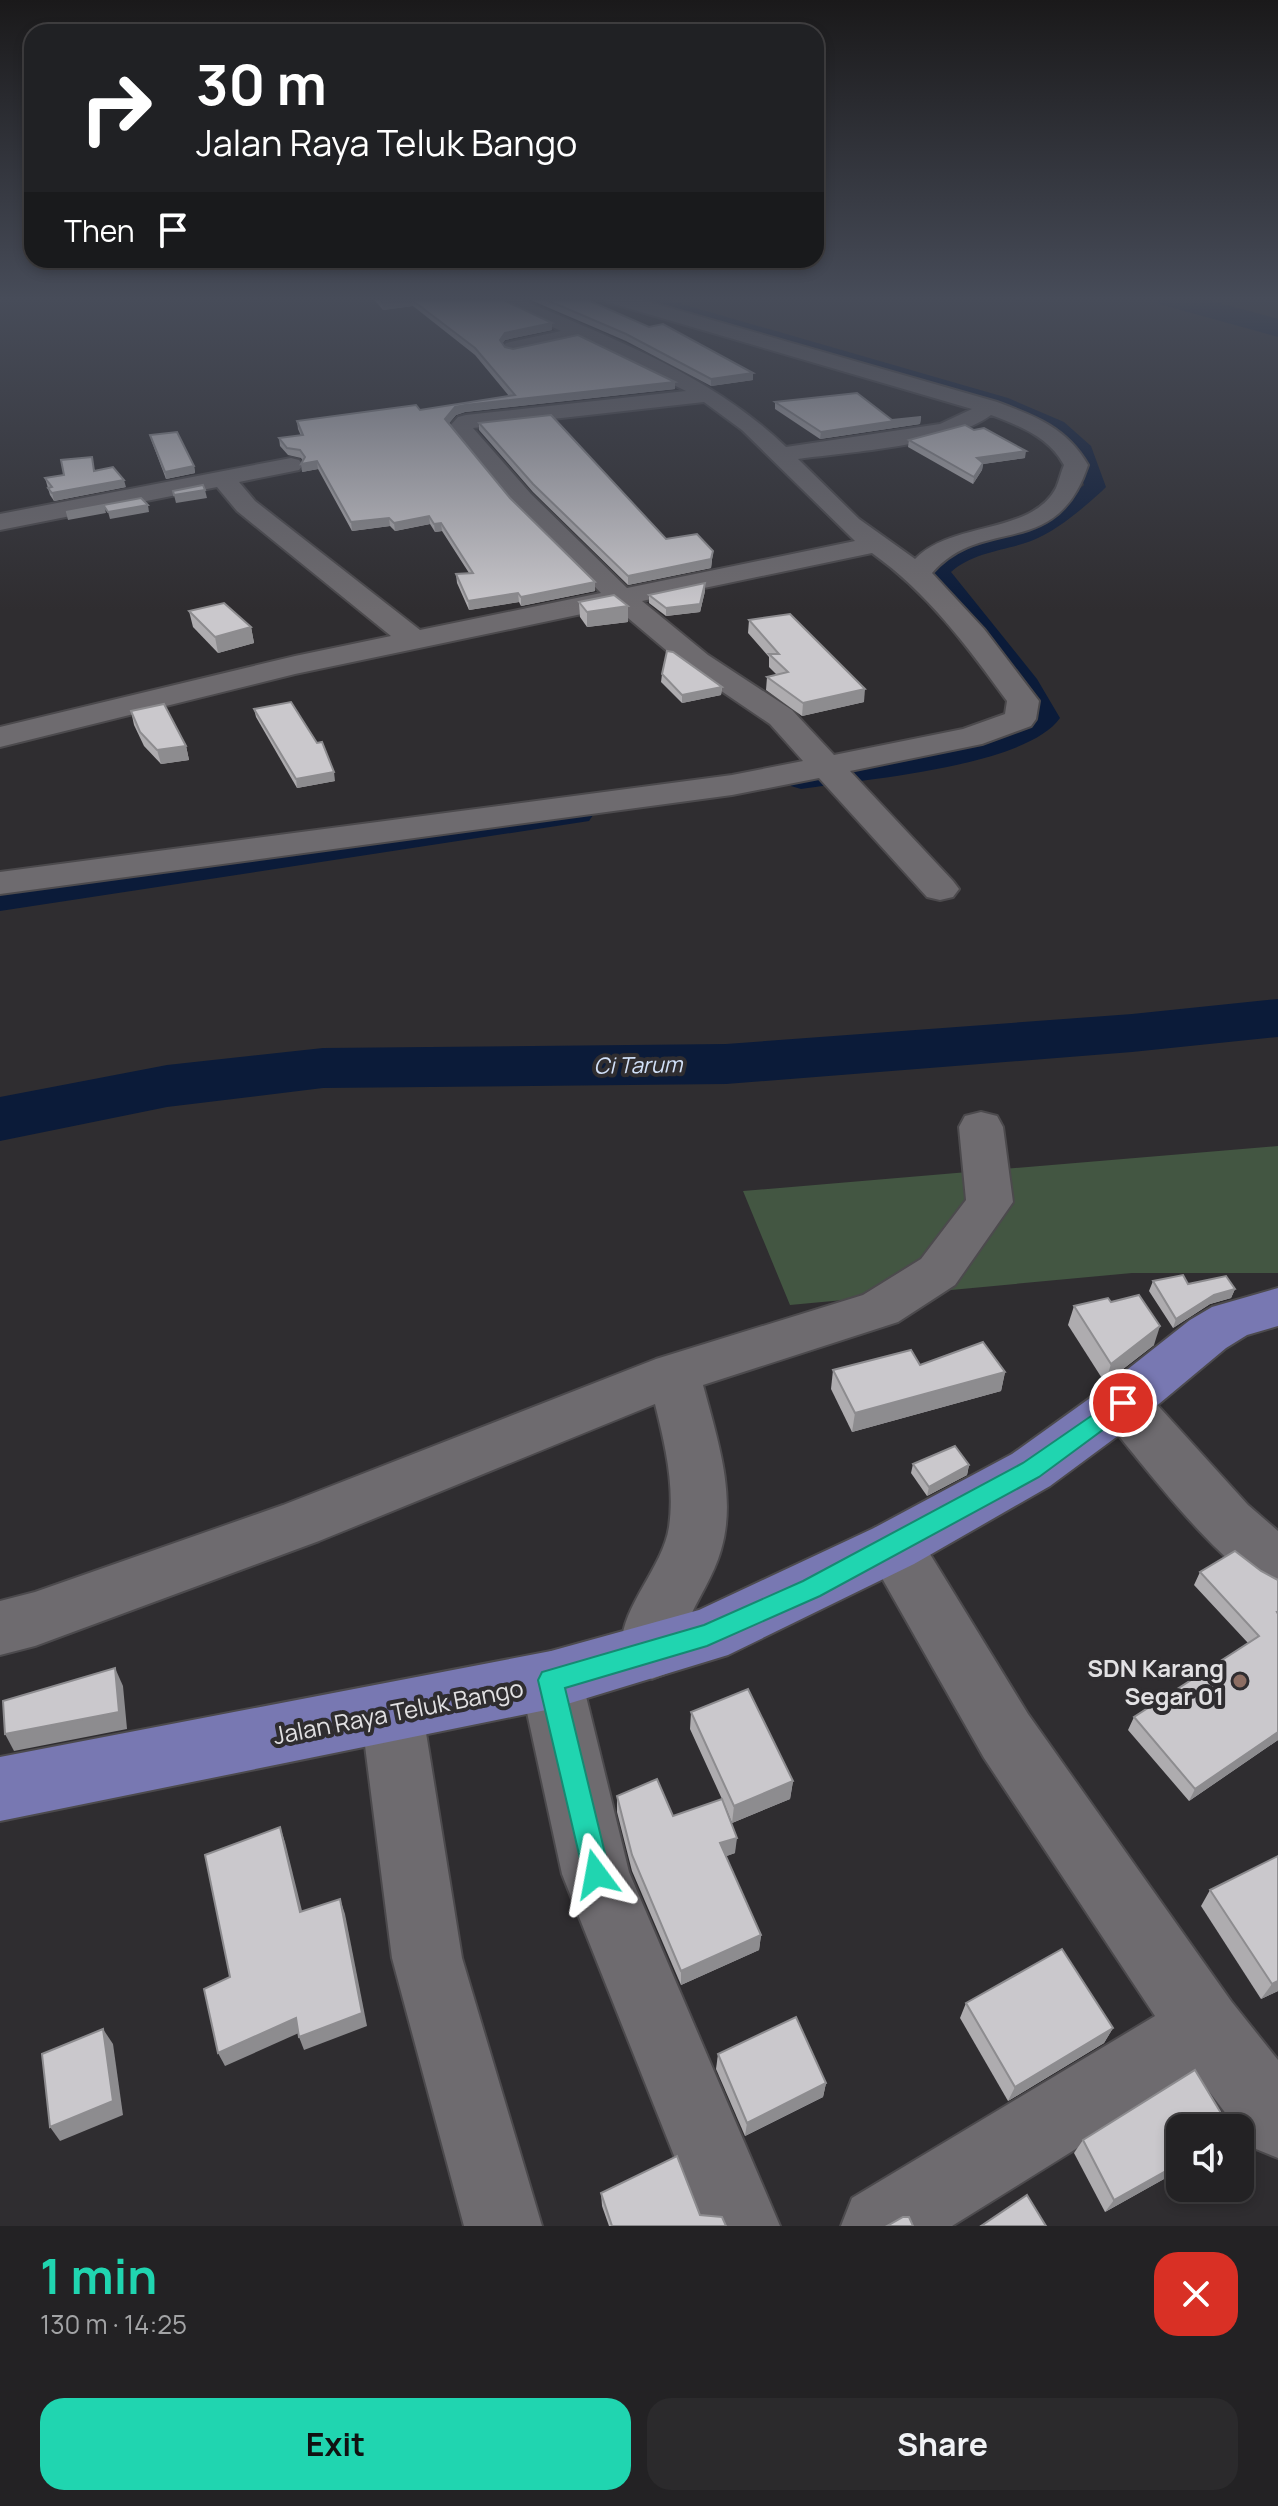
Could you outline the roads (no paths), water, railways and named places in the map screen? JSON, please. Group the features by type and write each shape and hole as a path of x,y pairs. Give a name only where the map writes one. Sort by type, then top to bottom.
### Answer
{"main road":[{"name":"Jalan Raya Teluk Bango","path":"0,1789 392,1714 551,1680 707,1635 894,1546 1031,1470 1123,1403 1208,1334 1230,1321 1278,1307"}],"street":[{"path":"640,402 521,414 460,425 522,499 620,597 697,661 781,717 940,889"},
{"path":"0,883 732,785 971,737 1012,725 1020,719 1023,701 975,637 917,574 874,545 739,417 717,402"},
{"path":"917,574 931,558 948,547 1022,527 1040,517 1052,509 1072,484 1076,465 1062,442 1033,424 971,402"},
{"path":"778,455 944,430 969,421 989,407"},
{"path":"0,522 291,465"},
{"path":"222,478 246,506 415,641"},
{"path":"166,490 186,510"},
{"path":"219,509 246,506"},
{"path":"0,737 246,676 874,545"},
{"path":"0,1628 35,1619 299,1524 674,1374 880,1309 938,1272 990,1202 981,1127"},
{"path":"652,1651 659,1620 693,1552 699,1515 694,1456 674,1374"},
{"path":"1123,1403 1228,1522 1278,1567"},
{"path":"894,1546 1006,1736 1205,2027 1278,2120"},
{"path":"551,1680 596,1874 741,2226"},
{"path":"392,1714 427,1958 503,2226"},
{"path":"880,2226 1205,2027"}],"waterway":[{"path":"801,780 963,754 1023,733 1046,718 1028,685 938,572 966,553 1033,532 1095,487 1084,450 1057,426 1001,402"},
{"path":"0,901 578,815"},
{"name":"Ci Tarum","path":"0,1119 167,1086 323,1068 726,1064 1132,1033 1278,1018"}],"place":[{"name":"SDN Karang Segar 01","path":"1240,1681"}]}
